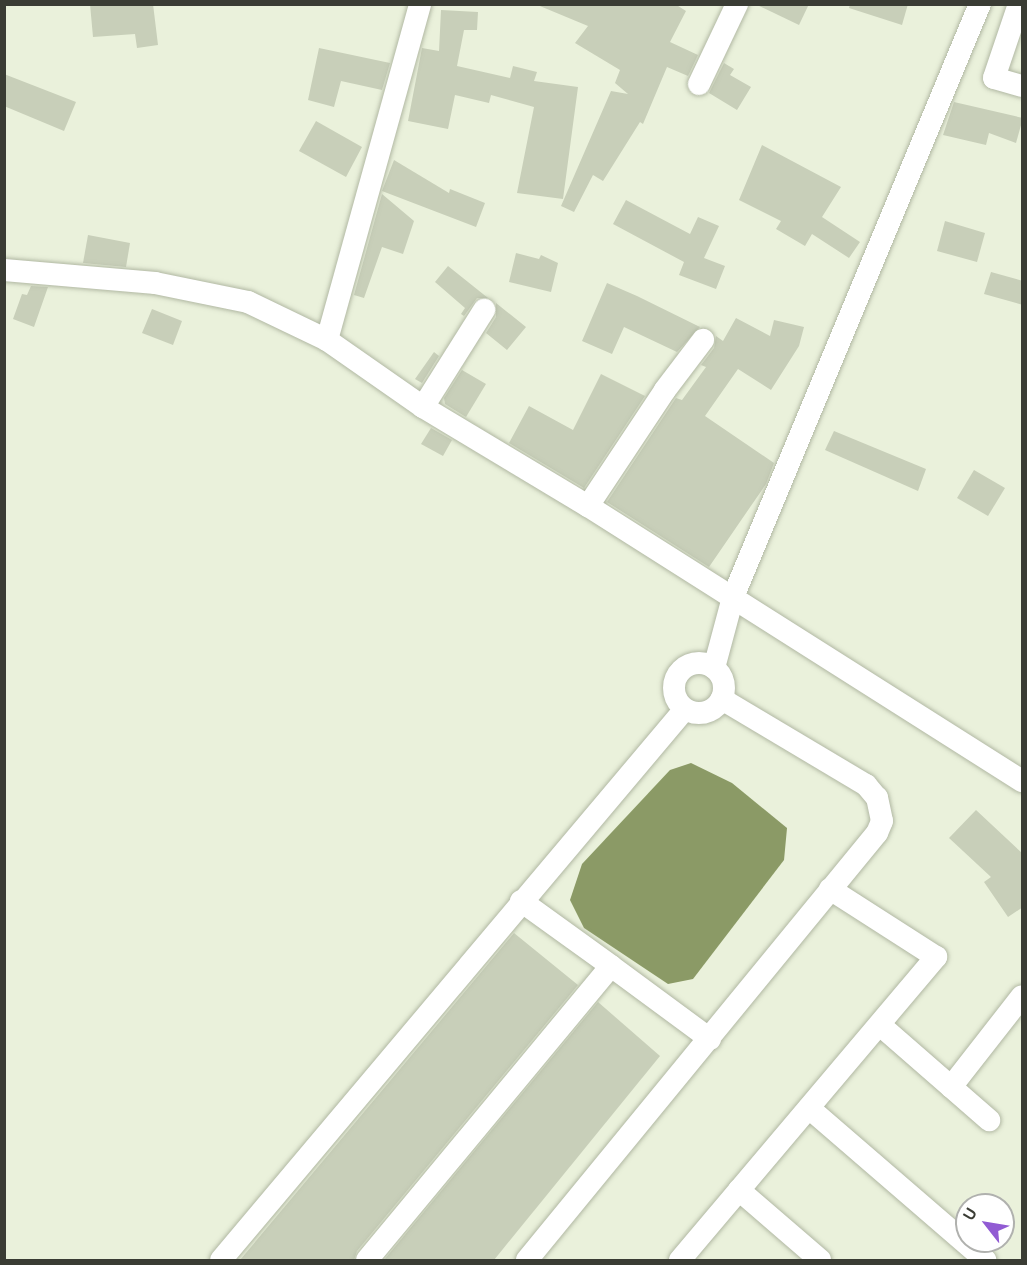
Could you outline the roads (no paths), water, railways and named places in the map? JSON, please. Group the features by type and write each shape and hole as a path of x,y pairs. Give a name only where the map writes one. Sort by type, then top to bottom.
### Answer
{"street":[{"path":"327,340 420,4"},
{"path":"699,84 737,4"},
{"path":"714,668 733,597 980,4"},
{"path":"1019,4 994,78 1023,86"},
{"path":"4,270 155,283 248,302 327,340 423,407 588,506 1023,782"},
{"path":"423,407 484,310"},
{"path":"588,506 664,390 703,340"},
{"path":"697,663 714,668 724,682 722,699 702,713 685,709 679,702 675,686 682,670 697,663"},
{"path":"527,1260 877,833 882,821 877,798 866,785 722,699"},
{"path":"221,1260 520,901 685,709"},
{"path":"680,1260 936,957 830,889"},
{"path":"520,901 710,1039"},
{"path":"367,1260 611,966"},
{"path":"951,1087 1023,996"},
{"path":"880,1025 989,1120"},
{"path":"809,1107 985,1260"},
{"path":"739,1190 820,1260"}]}
